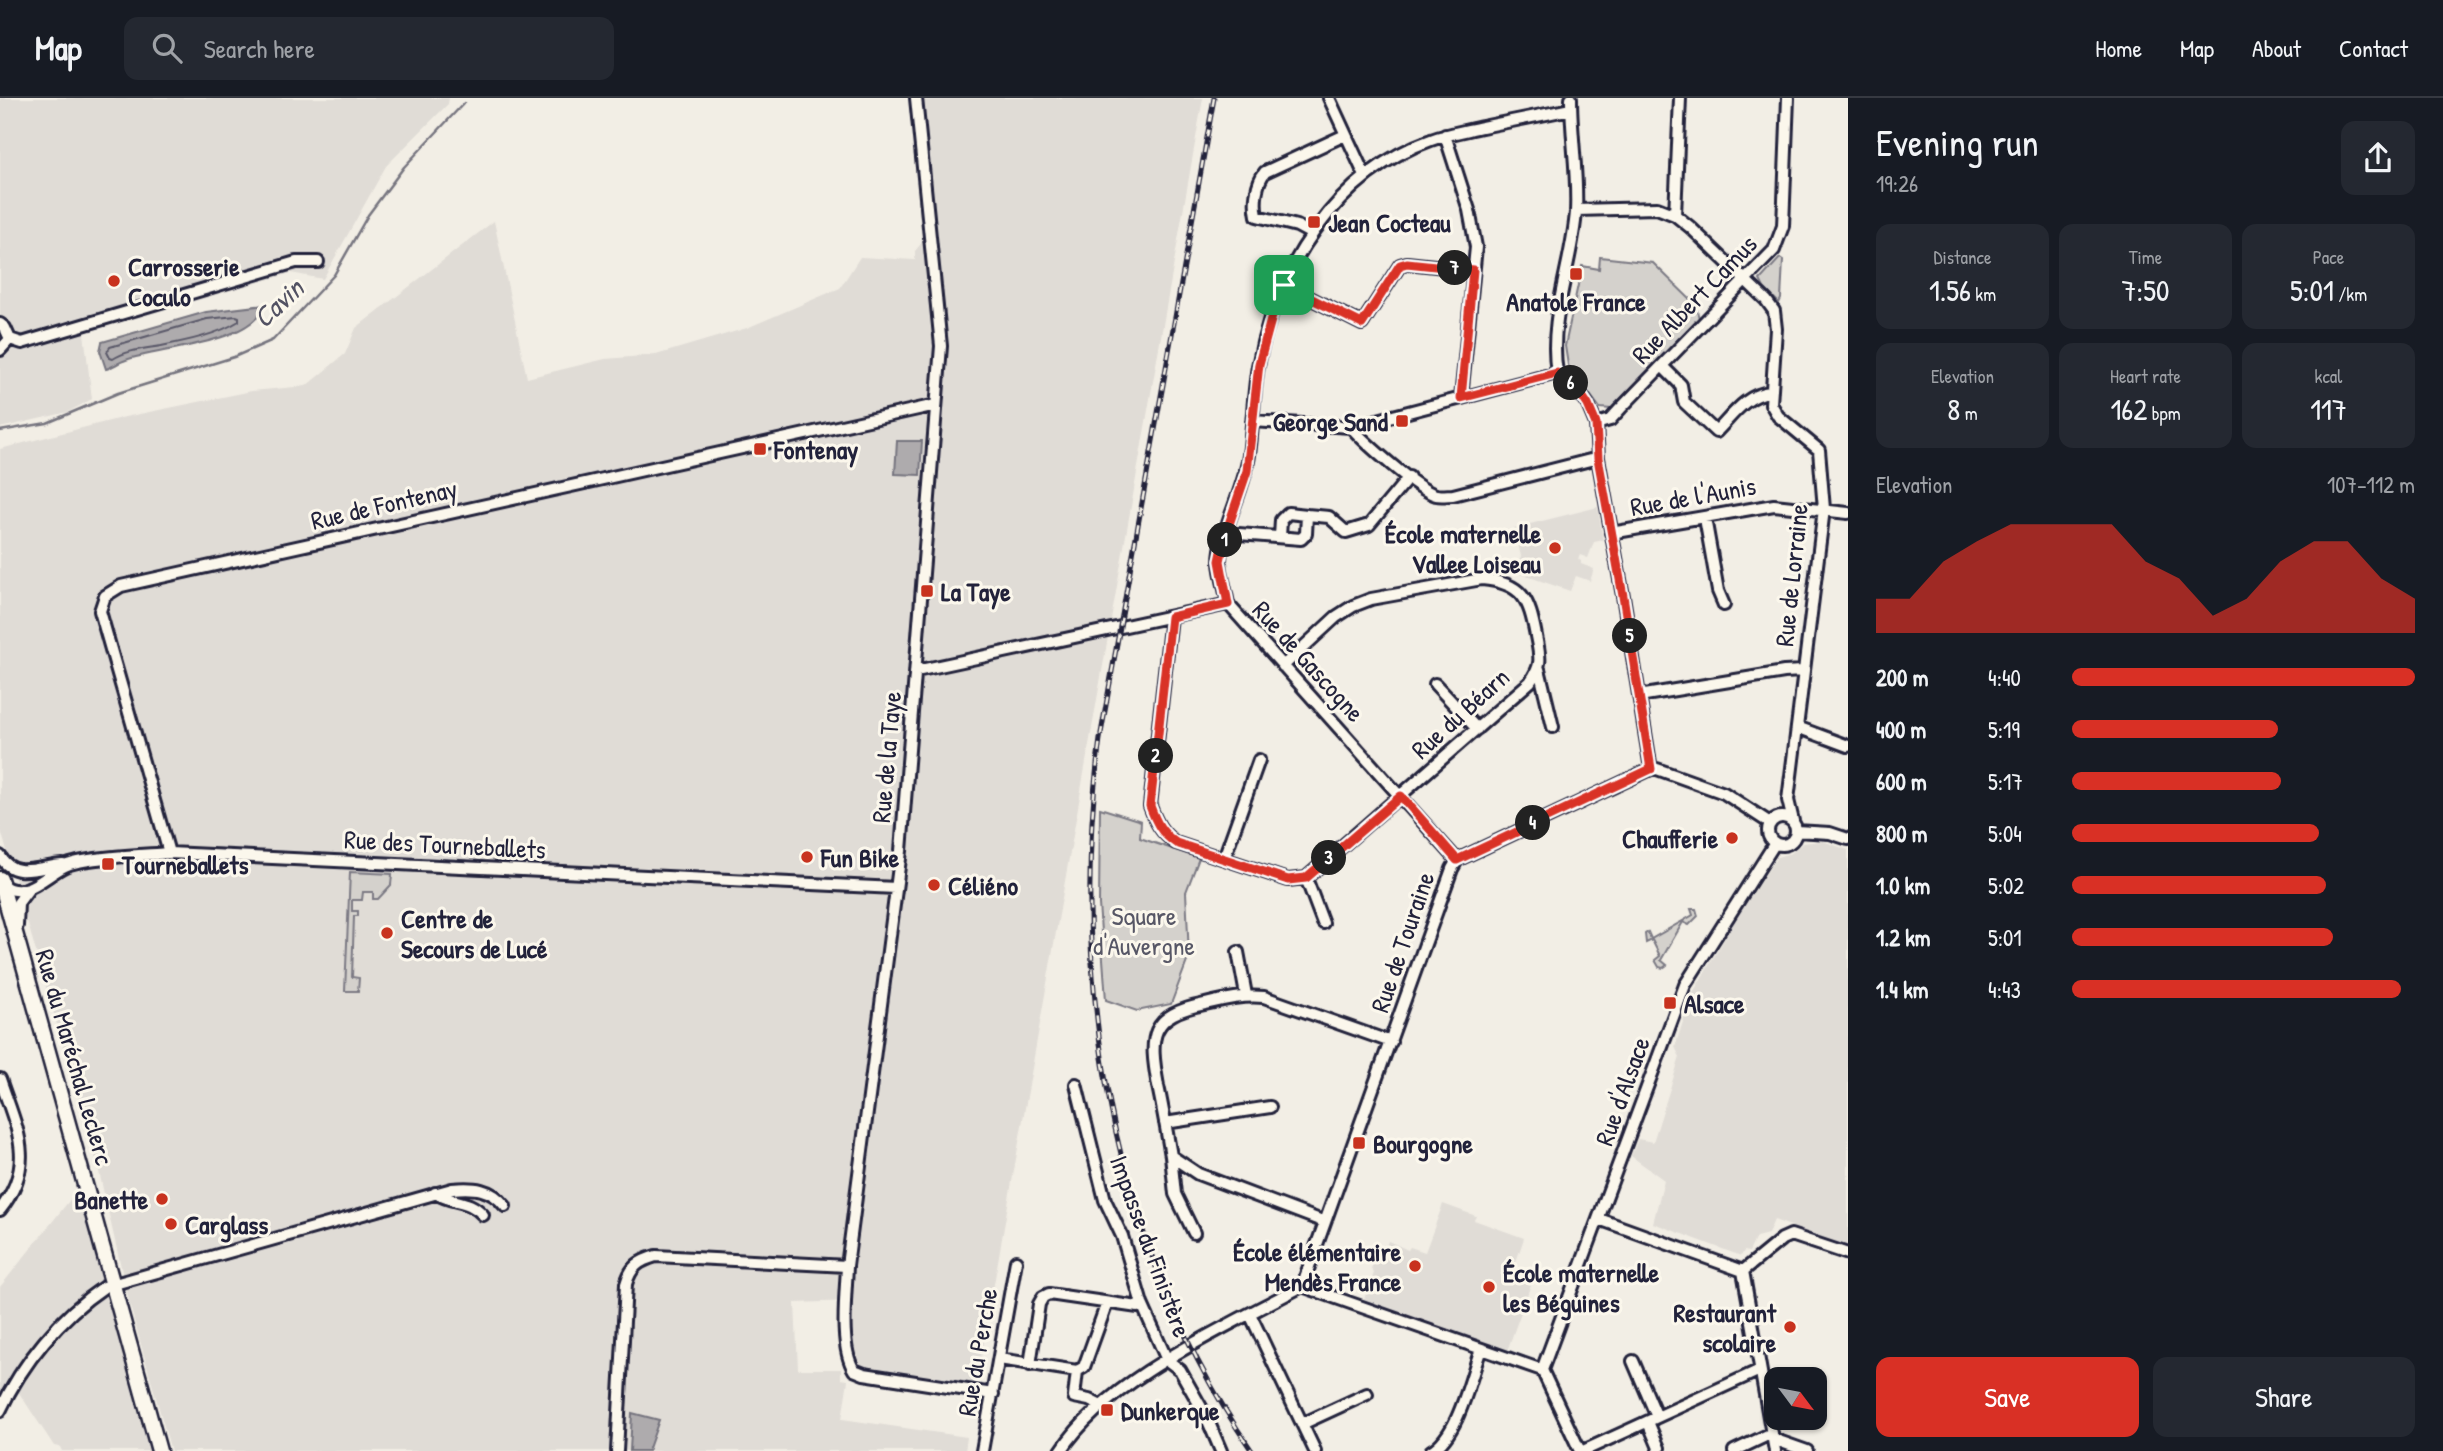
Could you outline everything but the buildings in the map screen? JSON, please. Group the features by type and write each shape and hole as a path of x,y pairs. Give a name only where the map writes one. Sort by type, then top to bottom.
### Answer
{"main road":[{"name":"Rue du Maréchal Leclerc","path":"1,882 159,1451"}],"street":[{"name":"Rue de la Taye","path":"916,98 941,346 901,851 847,1266 847,1360 854,1370 993,1394"},
{"path":"1329,98 1365,176"},
{"path":"1675,215 1679,98"},
{"name":"Rue Albert Camus","path":"1596,424 1609,419 1746,282 1774,250 1783,226 1788,98"},
{"path":"1228,604 1220,561 1226,533 1247,471 1263,346 1275,305 1312,234 1350,189 1365,176 1408,149 1444,135 1571,104 1576,210 1570,258 1554,334 1554,354 1557,373 1576,387 1596,424 1598,458 1651,769 1664,771 1724,793 1772,821 1784,817 1794,826 1848,839"},
{"path":"1312,234 1297,226 1257,216 1255,208 1259,179 1265,172 1345,135"},
{"path":"1444,135 1474,228 1476,247 1461,398"},
{"path":"1576,210 1657,208 1675,215 1766,300 1774,311 1776,319 1770,392 1748,399 1716,432 1684,402 1681,385 1662,366"},
{"path":"10,340 22,343 296,262 318,262"},
{"path":"1284,285 1362,324 1400,265 1407,263 1473,270"},
{"path":"0,324 5,328 10,340"},
{"path":"0,349 10,340"},
{"path":"1252,421 1351,427 1557,373"},
{"name":"Rue de Lorraine","path":"1770,392 1771,404 1778,416 1819,450 1824,509 1787,805 1794,826"},
{"name":"Rue de Fontenay","path":"169,853 100,611 105,596 121,586 936,405"},
{"path":"1351,427 1365,442 1423,489 1437,495 1453,495 1598,458"},
{"path":"1280,537 1281,520 1288,513 1329,517 1346,532 1369,525 1409,477"},
{"name":"Rue de l'Aunis","path":"1611,533 1774,505 1848,513"},
{"path":"1226,533 1301,539 1306,534 1307,515"},
{"path":"1705,518 1718,591 1724,605"},
{"name":"Rue du Béarn","path":"1283,666 1336,617 1353,606 1371,599 1482,579 1511,586 1531,607 1540,657 1539,669 1530,682 1306,878"},
{"name":"Rue de Gascogne","path":"916,671 1228,604 1457,860"},
{"path":"1171,617 1150,806 1156,821 1164,834 1176,843 1288,880 1306,878 1323,923"},
{"path":"1539,669 1553,727"},
{"path":"1639,696 1803,671"},
{"path":"1435,684 1477,729"},
{"path":"1797,727 1848,746"},
{"path":"1224,858 1259,760"},
{"name":"Rue de Touraine","path":"1302,1286 1457,860 1651,769"},
{"path":"1787,805 1772,821 1768,834 1774,843 1781,845 1790,842 1794,826"},
{"name":"Rue d'Alsace","path":"1542,1370 1685,985 1774,843"},
{"name":"Rue des Tourneballets","path":"31,887 66,865 82,861 169,853 896,888"},
{"path":"0,856 9,868 20,872 66,865"},
{"path":"1,882 16,891 31,887"},
{"path":"17,939 16,908 31,887"},
{"path":"1238,952 1245,995"},
{"path":"1194,1233 1175,1194 1152,1050 1156,1032 1167,1017 1183,1008 1245,995 1264,997 1391,1042"},
{"path":"0,1079 18,1132 22,1161 18,1182 0,1210"},
{"name":"Impasse du Finistère","path":"1076,1084 1105,1200 1122,1236 1142,1304 1167,1360 1180,1370 1206,1416 1221,1451"},
{"path":"1165,1123 1270,1107"},
{"path":"1171,1156 1198,1174 1325,1222"},
{"path":"0,1411 22,1372 79,1304 104,1287 452,1189 487,1191 499,1198 505,1206"},
{"path":"435,1193 449,1201 475,1206 483,1215"},
{"path":"1599,1219 1743,1271"},
{"path":"1743,1271 1782,1239 1791,1235 1848,1254"},
{"path":"617,1451 626,1284 629,1271 640,1261 656,1256 847,1266"},
{"name":"Rue du Perche","path":"982,1451 1016,1261"},
{"path":"1743,1271 1774,1441"},
{"path":"1061,1451 1088,1418 1111,1396 1167,1360 1302,1286 1542,1370 1581,1451 1760,1370"},
{"path":"1030,1365 1039,1304 1043,1297 1049,1294 1138,1307 1142,1304"},
{"path":"999,1359 1077,1371 1084,1367 1107,1303"},
{"path":"1250,1314 1315,1451"},
{"path":"1431,1451 1443,1442 1452,1429 1481,1349"},
{"path":"1633,1361 1652,1419 1658,1451"},
{"path":"1077,1371 1074,1397 1101,1406"},
{"path":"1302,1424 1367,1394"},
{"path":"1734,1451 1774,1441 1807,1451"}],"shaded area":[{"path":"0,98 449,98 448,104 386,166 323,279 291,273 84,333 92,399 68,412 0,428"},
{"path":"908,98 1203,98 976,1386 858,1368 852,1361 852,1301 795,1303 798,1369 841,1369 841,1379 848,1380 842,1419 967,1437 965,1451 171,1451 130,1306 97,1163 0,827 0,449 125,417 252,391 306,386 345,354 356,328 494,221 527,378 605,359 656,355 747,328 840,288 860,257 915,260 915,251 924,240"},
{"name":"École maternelle Vallee Loiseau","path":"1598,507 1603,540 1594,542 1588,558 1580,555 1578,559 1581,564 1594,569 1590,581 1576,576 1570,591 1515,572 1521,556 1514,528"},
{"path":"1823,841 1848,850 1848,1247 1774,1220 1768,1234 1756,1237 1749,1252 1744,1251 1741,1256 1653,1223 1664,1180 1631,1156 1638,1139 1653,1142 1680,1057 1675,1047 1691,996 1741,911 1777,857 1791,853 1803,843"},
{"path":"77,1191 112,1306 150,1451 62,1451 60,1447 54,1446 12,1382 0,1397 0,1287"},
{"path":"1443,1204 1476,1216 1474,1220 1524,1238 1514,1268 1534,1276 1507,1351 1364,1299 1374,1273 1371,1269 1373,1263 1380,1262 1388,1241 1408,1250 1410,1247 1425,1252"}],"green space":[{"path":"1600,257 1653,263 1695,304 1699,318 1611,409 1600,408 1568,365 1565,346 1582,266 1599,269"},
{"path":"1780,258 1783,260 1779,303 1760,280"},
{"name":"Square d'Auvergne","path":"1100,808 1141,821 1140,838 1199,858 1186,892 1189,956 1171,1004 1137,1011 1106,1000 1099,904"},
{"path":"350,872 392,874 391,885 378,899 373,899 373,892 363,892 362,900 352,900 352,911 358,911 358,916 354,916 352,977 359,978 358,991 345,991"},
{"path":"1691,909 1696,909 1698,916 1689,925 1683,922 1661,960 1667,965 1659,967 1655,960 1660,956 1652,940 1646,943 1645,934 1648,932 1651,939 1693,915"}],"water":[{"path":"265,305 257,318 224,336 123,361 106,369 100,351 102,342 206,312"},
{"path":"897,441 922,441 920,475 895,474"},
{"path":"632,1413 659,1420 648,1451 630,1451"}],"waterway":[{"name":"Cavin","path":"0,431 47,423 118,393 234,357 273,340 334,275 368,215 404,167 464,103"}],"railway":[{"path":"1214,98 1100,739 1092,831 1090,924 1097,1017 1111,1110 1134,1200 1164,1288 1204,1372 1252,1451"}],"place":[{"name":"Jean Cocteau","path":"1314,222"},
{"name":"Anatole France","path":"1576,274"},
{"name":"Carrosserie Coculo","path":"114,281"},
{"name":"George Sand","path":"1402,421"},
{"name":"Fontenay","path":"760,449"},
{"name":"École maternelle Vallee Loiseau","path":"1555,548"},
{"name":"La Taye","path":"927,591"},
{"name":"Chaufferie","path":"1732,838"},
{"name":"Fun Bike","path":"807,857"},
{"name":"Tourneballets","path":"108,864"},
{"name":"Céliéno","path":"934,885"},
{"name":"Centre de Secours de Lucé","path":"387,933"},
{"name":"Alsace","path":"1670,1003"},
{"name":"Bourgogne","path":"1359,1143"},
{"name":"Banette","path":"162,1199"},
{"name":"Carglass","path":"171,1224"},
{"name":"École élémentaire Mendès France","path":"1415,1266"},
{"name":"École maternelle les Béguines","path":"1489,1287"},
{"name":"Restaurant scolaire","path":"1790,1327"},
{"name":"Dunkerque","path":"1107,1410"}],"route":[{"path":"1407,263 1473,270 1461,398 1557,373 1576,387 1596,424 1598,458 1651,769 1624,779 1457,860 1401,796 1306,878 1288,880 1176,843 1164,834 1150,806 1171,617 1228,604 1220,561 1226,533 1247,471 1255,390 1265,336 1284,285 1362,324 1400,265 1407,263"}]}
